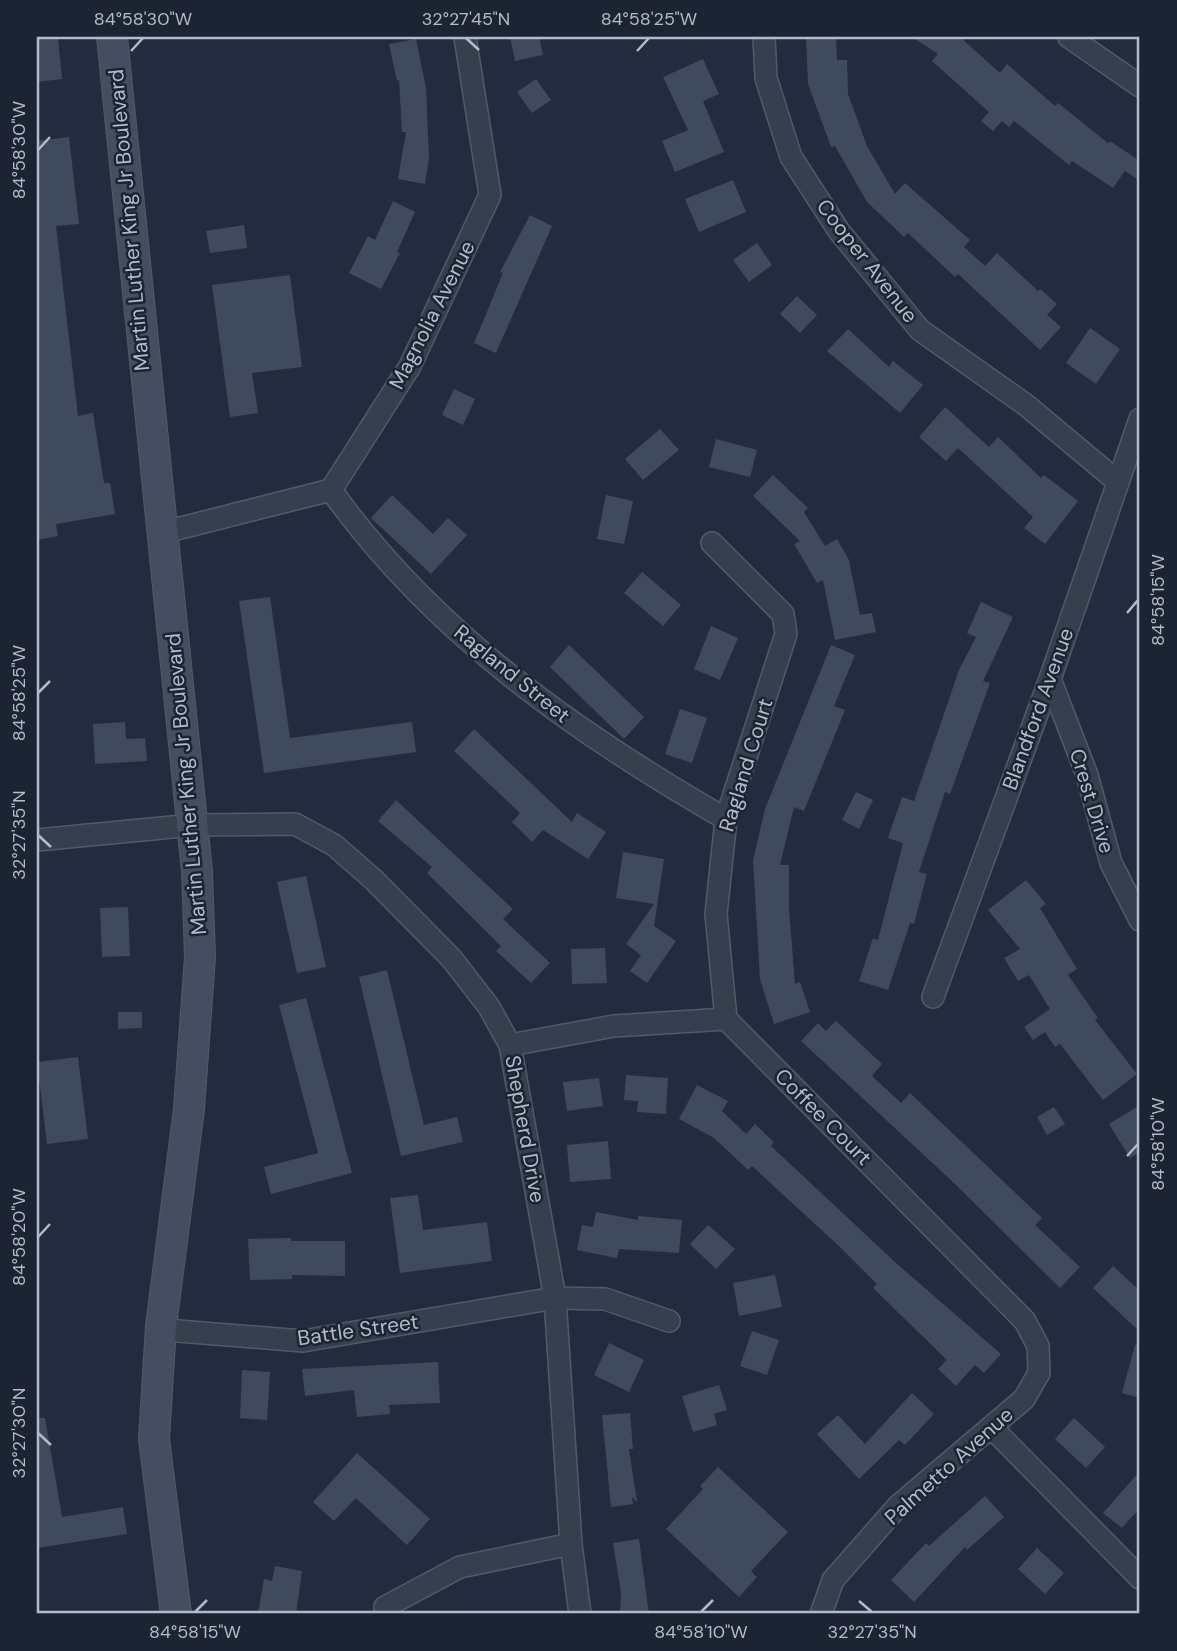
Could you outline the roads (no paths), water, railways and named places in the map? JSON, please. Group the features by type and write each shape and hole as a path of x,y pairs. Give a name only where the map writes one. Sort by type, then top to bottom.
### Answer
{"main road":[{"name":"Martin Luther King Jr Boulevard","path":"112,37 133,228 144,370 193,825 201,957 189,1109 161,1326 154,1440 176,1614"}],"street":[{"name":"Magnolia Avenue","path":"331,490 410,366 490,195 466,37"},
{"name":"Cooper Avenue","path":"764,37 766,78 791,157 839,231 920,330 1026,405 1118,482"},
{"path":"1069,37 1140,86"},
{"name":"Blandford Avenue","path":"933,997 1050,679 1140,419"},
{"path":"161,533 331,490"},
{"name":"Ragland Street","path":"331,490 362,534 422,598 500,668 580,731 726,819"},
{"name":"Ragland Court","path":"712,543 783,614 786,635 726,819 716,914 726,1019"},
{"name":"Crest Drive","path":"1050,679 1087,775 1111,863 1140,920"},
{"name":"Shepherd Drive","path":"37,840 193,825 295,824 334,845 452,959 489,1007 510,1045 555,1298 571,1544 580,1614"},
{"path":"510,1045 614,1026 726,1019"},
{"name":"Coffee Court","path":"726,1019 1025,1321 1038,1346 1039,1373 1031,1386"},
{"name":"Battle Street","path":"161,1326 178,1331 303,1341 555,1298 604,1299 669,1321"},
{"name":"Palmetto Avenue","path":"821,1614 833,1580 898,1506 992,1428 1024,1399 1031,1386"},
{"path":"992,1428 1140,1578"},
{"path":"385,1607 460,1567 571,1544"}]}
